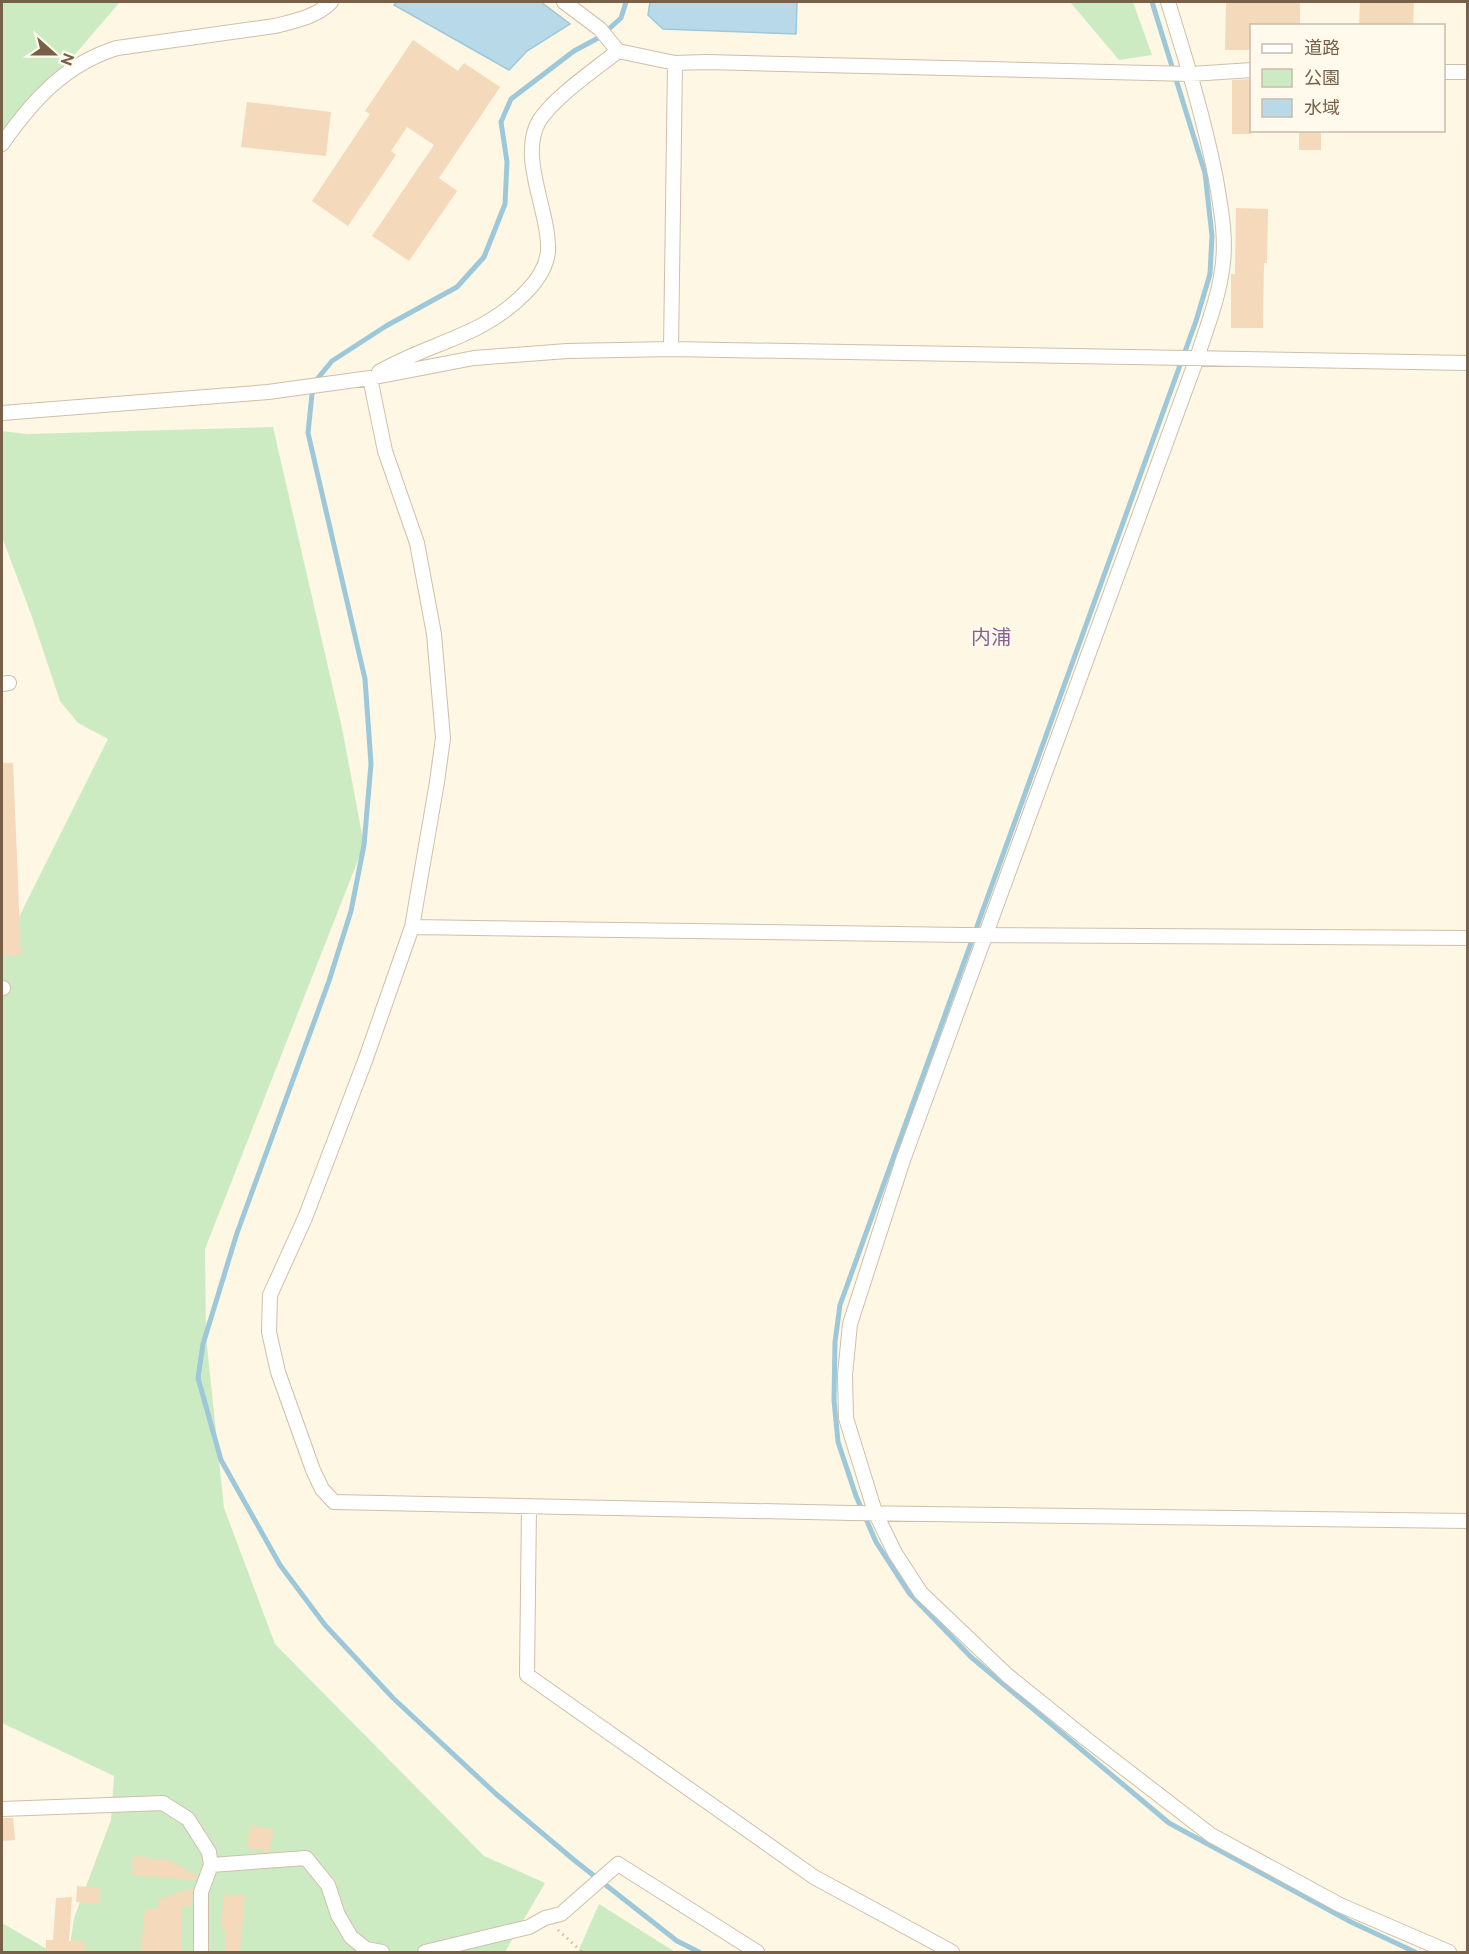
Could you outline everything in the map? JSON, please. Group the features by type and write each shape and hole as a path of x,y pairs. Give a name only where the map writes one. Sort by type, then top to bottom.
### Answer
{"street":[{"path":"2,144 27,109 62,76 99,53 117,48 292,22 324,9 331,2"},
{"path":"564,2 595,24 618,51 675,63 1191,74 1250,70"},
{"path":"1168,2 1191,74 1210,150 1224,225 1223,269 1197,358 903,1160 850,1324 845,1375 846,1418 874,1512 895,1553 921,1593 1007,1675 1211,1835 1340,1905 1449,1953"},
{"path":"370,378 393,364 459,338 480,327 516,302 535,282 548,254 532,154 534,133 540,120 567,92 618,51"},
{"path":"671,349 675,63"},
{"path":"1445,72 1467,72"},
{"path":"2,413 268,392 370,378 474,358 567,351 671,349 1467,363"},
{"path":"370,378 385,451 417,543 434,634 443,738 438,782 412,927 365,1061 305,1218 270,1295 269,1332 278,1372 322,1490 334,1502 1467,1521"},
{"path":"412,927 963,935 1467,938"},
{"path":"530,1506 526,1675 814,1877 952,1953"},
{"path":"2,1809 163,1803 188,1819 208,1852 211,1865 201,1892 201,1953"},
{"path":"211,1865 306,1858 328,1885 338,1915 351,1937 366,1949 382,1953"},
{"path":"425,1953 529,1927 545,1918 561,1914 618,1864 756,1953"}],"path":[{"path":"545,1918 582,1953"}],"green space":[{"path":"2,2 120,2 16,123 2,151"},
{"path":"1070,2 1133,2 1152,55 1119,60"},
{"path":"273,427 342,728 364,845 205,1249 206,1337 224,1508 275,1644 484,1856 545,1883 505,1952 69,1952 74,1918 111,1820 114,1776 2,1723 2,951 108,739 78,723 60,701 2,537 2,431 27,434"},
{"path":"599,1904 675,1952 578,1952"},
{"path":"2,1923 52,1952 2,1952"}],"water":[{"path":"396,2 541,2 570,24 527,51 509,70 394,5"},
{"path":"650,2 797,2 796,34 663,29 648,15"}],"building":[{"path":"1226,2 1300,2 1300,24 1250,24 1250,50 1225,50"},
{"path":"1360,2 1414,2 1413,24 1359,24"},
{"path":"413,40 458,71 464,63 500,87 439,178 457,191 409,261 372,236 434,145 407,127 391,151 396,155 348,226 312,201 370,114 365,111"},
{"path":"1250,79 1251,134 1232,134 1232,80"},
{"path":"247,102 331,112 326,156 241,147"},
{"path":"1299,132 1321,132 1321,150 1299,150"},
{"path":"1236,208 1268,209 1263,328 1231,328 1231,274 1235,274"},
{"path":"2,763 13,763 21,955 2,956"},
{"path":"2,1818 13,1818 15,1840 2,1841"},
{"path":"251,1825 274,1830 269,1852 246,1847"},
{"path":"133,1856 169,1860 197,1876 196,1880 132,1875"},
{"path":"77,1886 100,1888 99,1904 76,1902"},
{"path":"193,1888 192,1906 182,1907 181,1953 140,1953 145,1909 158,1909 158,1900"},
{"path":"224,1894 245,1896 240,1953 225,1953 225,1929 221,1929"},
{"path":"72,1897 69,1941 85,1941 84,1953 46,1953 46,1940 53,1940 56,1898"}],"waterway":[{"path":"626,2 621,18 600,37 574,51 511,99 501,122 507,162 505,204 484,257 457,287 386,326 332,361 313,384 308,433 365,679 371,764 364,845 351,911 329,981 237,1233 203,1344 198,1378 221,1460 280,1565 325,1625 393,1698 496,1794 574,1860 677,1941 699,1952"},
{"path":"1152,2 1205,173 1212,236 1210,274 1196,321 840,1305 835,1342 834,1400 838,1442 856,1496 876,1542 909,1593 971,1657 1169,1823 1351,1922 1415,1952"}],"district":[{"name":"内浦","path":"991,637"}]}
